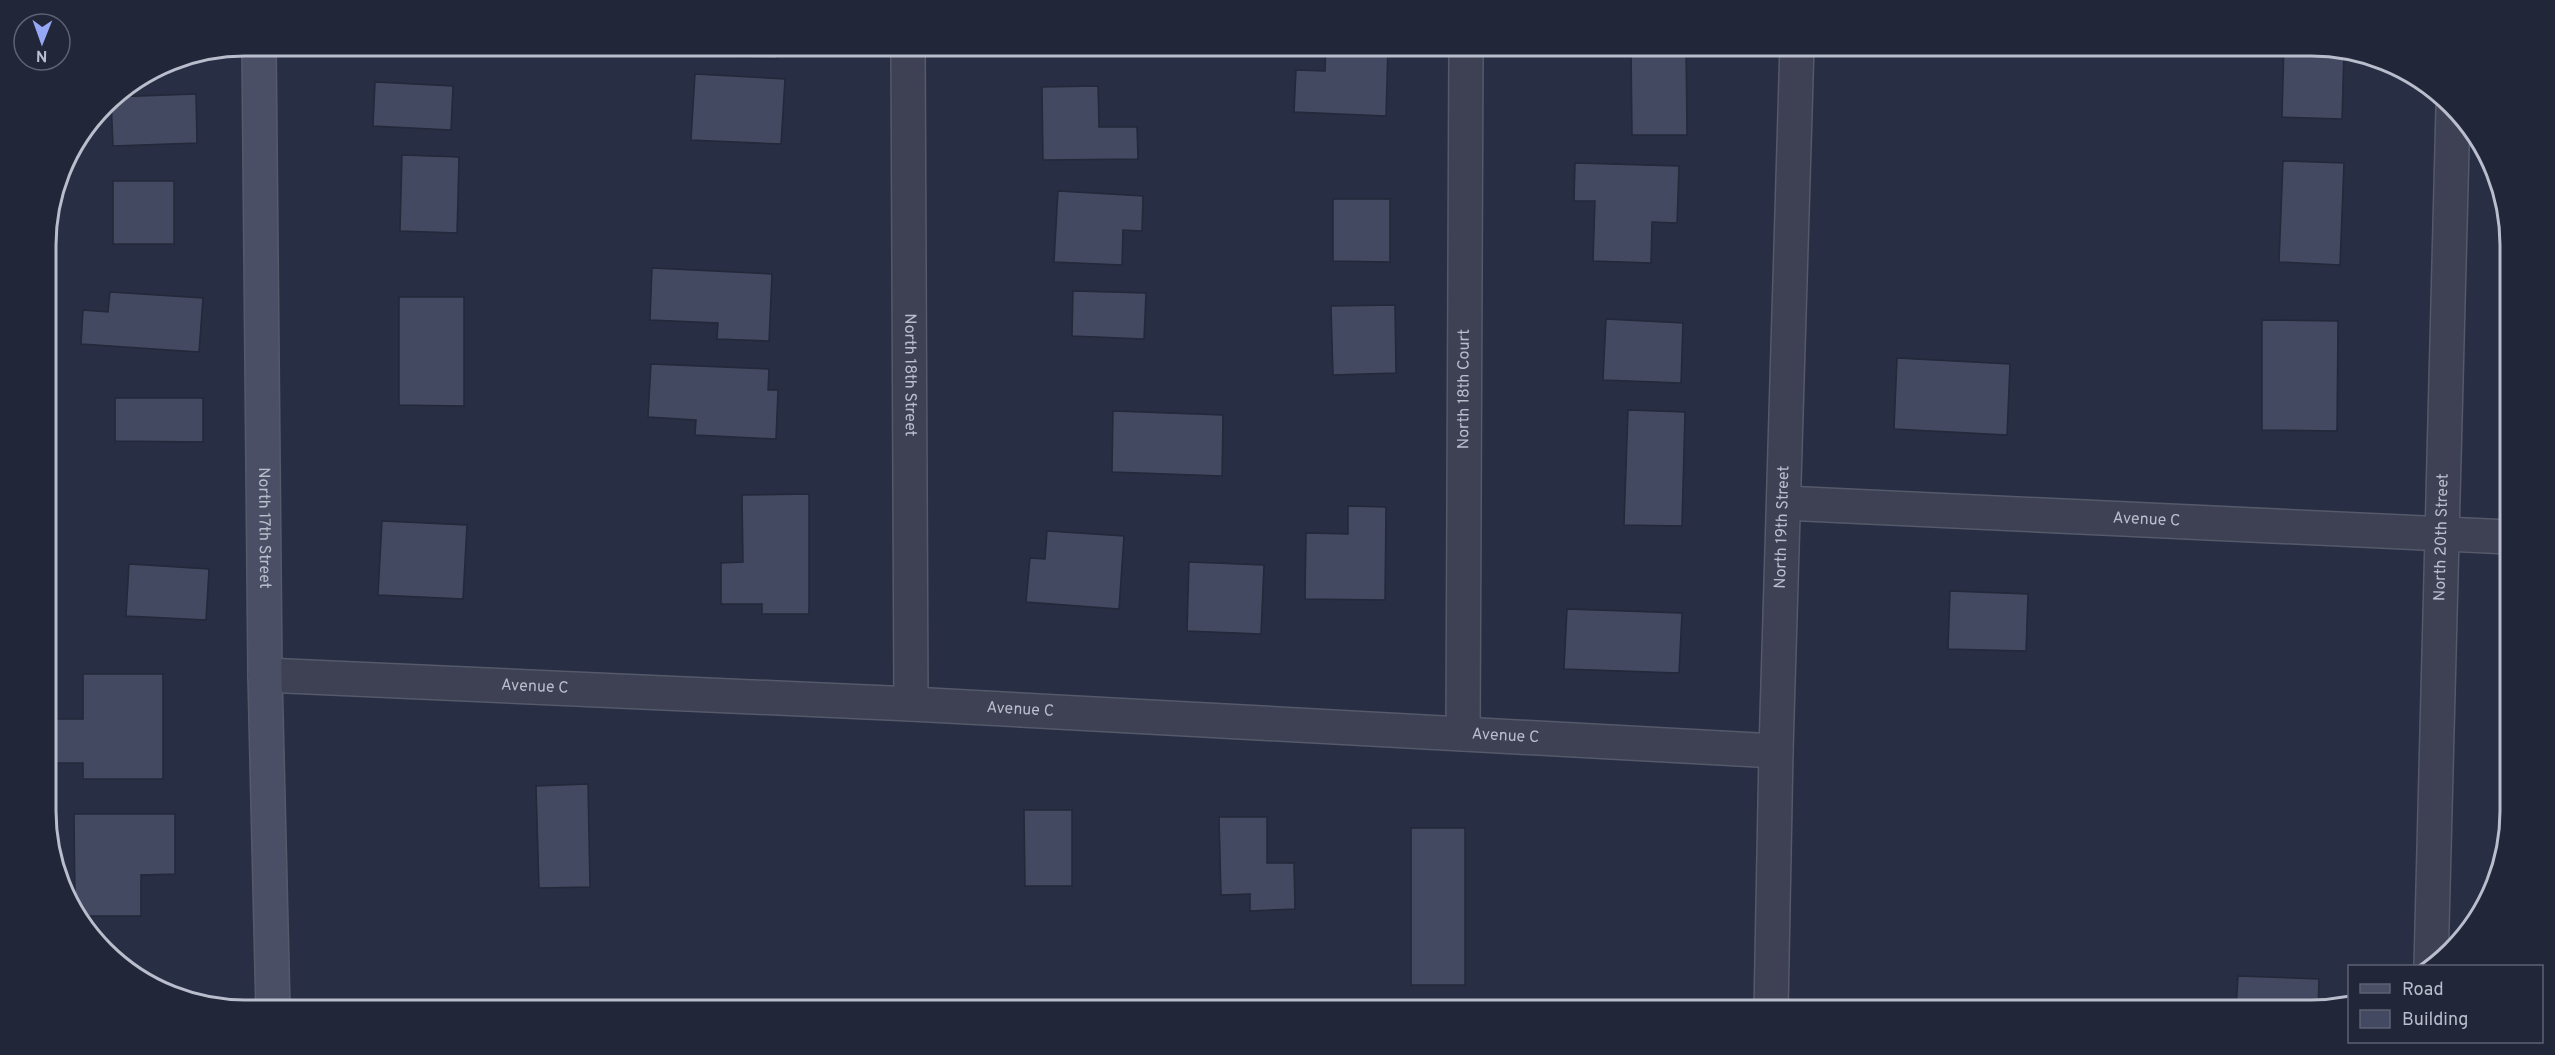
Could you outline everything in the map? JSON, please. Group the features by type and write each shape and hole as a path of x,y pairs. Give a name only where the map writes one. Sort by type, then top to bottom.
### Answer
{"street":[{"name":"North 18th Court","path":"1462,734 1466,55"},
{"name":"North 19th Street","path":"1772,999 1776,750 1797,55"},
{"name":"North 17th Street","path":"259,56 265,675 273,1000"},
{"name":"North 18th Street","path":"908,56 912,704"},
{"name":"North 20th Street","path":"2431,955 2453,120"},
{"name":"Avenue C","path":"1784,502 2500,537"},
{"name":"Avenue C","path":"265,675 912,704 1776,750"}],"building":[{"path":"1326,55 1388,55 1386,116 1294,112 1296,70 1325,71"},
{"path":"1631,55 1686,55 1687,135 1632,135"},
{"path":"2284,55 2344,58 2342,119 2282,117"},
{"path":"709,56 777,56 777,59"},
{"path":"695,74 785,79 781,144 691,140"},
{"path":"375,82 453,86 451,130 373,126"},
{"path":"1098,86 1099,127 1137,127 1138,159 1043,160 1042,87"},
{"path":"196,94 197,143 113,146 112,110 127,96"},
{"path":"402,155 459,157 457,233 400,231"},
{"path":"2283,161 2344,163 2340,265 2279,262"},
{"path":"1575,163 1679,166 1677,223 1652,222 1651,263 1593,261 1595,201 1574,201"},
{"path":"113,181 174,181 174,244 113,244"},
{"path":"1058,191 1143,196 1142,231 1123,230 1122,265 1054,262"},
{"path":"1333,199 1390,199 1390,262 1333,261"},
{"path":"652,268 772,274 769,341 717,339 718,323 650,320"},
{"path":"1073,291 1146,293 1144,339 1072,336"},
{"path":"110,292 203,298 199,352 81,344 83,310 108,312"},
{"path":"399,297 464,297 464,406 399,405"},
{"path":"1395,305 1396,373 1333,375 1331,306"},
{"path":"1606,319 1683,323 1681,383 1603,380"},
{"path":"2262,320 2338,321 2337,431 2262,430"},
{"path":"1897,358 2010,364 2007,435 1894,429"},
{"path":"651,364 769,369 768,390 778,390 776,439 695,435 696,420 648,417"},
{"path":"115,398 203,398 203,442 115,441"},
{"path":"1628,410 1685,412 1682,526 1624,525"},
{"path":"1113,411 1223,415 1222,476 1112,472"},
{"path":"809,494 809,614 762,614 762,604 721,604 721,563 743,562 742,495"},
{"path":"1348,506 1386,507 1385,600 1305,599 1306,533 1348,534"},
{"path":"382,521 467,525 463,599 378,595"},
{"path":"1047,531 1124,536 1119,609 1026,602 1030,558 1045,559"},
{"path":"1189,562 1264,565 1261,634 1187,631"},
{"path":"129,564 209,569 206,620 126,616"},
{"path":"1950,591 2028,594 2026,651 1948,649"},
{"path":"1567,609 1682,613 1679,673 1564,669"},
{"path":"83,674 163,674 163,779 83,779 83,763 56,763 56,719 83,719"},
{"path":"588,784 590,887 539,888 536,786"},
{"path":"1024,810 1072,810 1072,886 1025,886"},
{"path":"74,814 175,814 175,874 141,875 141,916 87,916 75,894"},
{"path":"1219,817 1267,817 1267,863 1294,863 1295,909 1250,911 1250,894 1221,895"},
{"path":"1411,828 1465,828 1465,985 1411,985"},
{"path":"2238,976 2319,979 2318,999 2237,999"}]}
